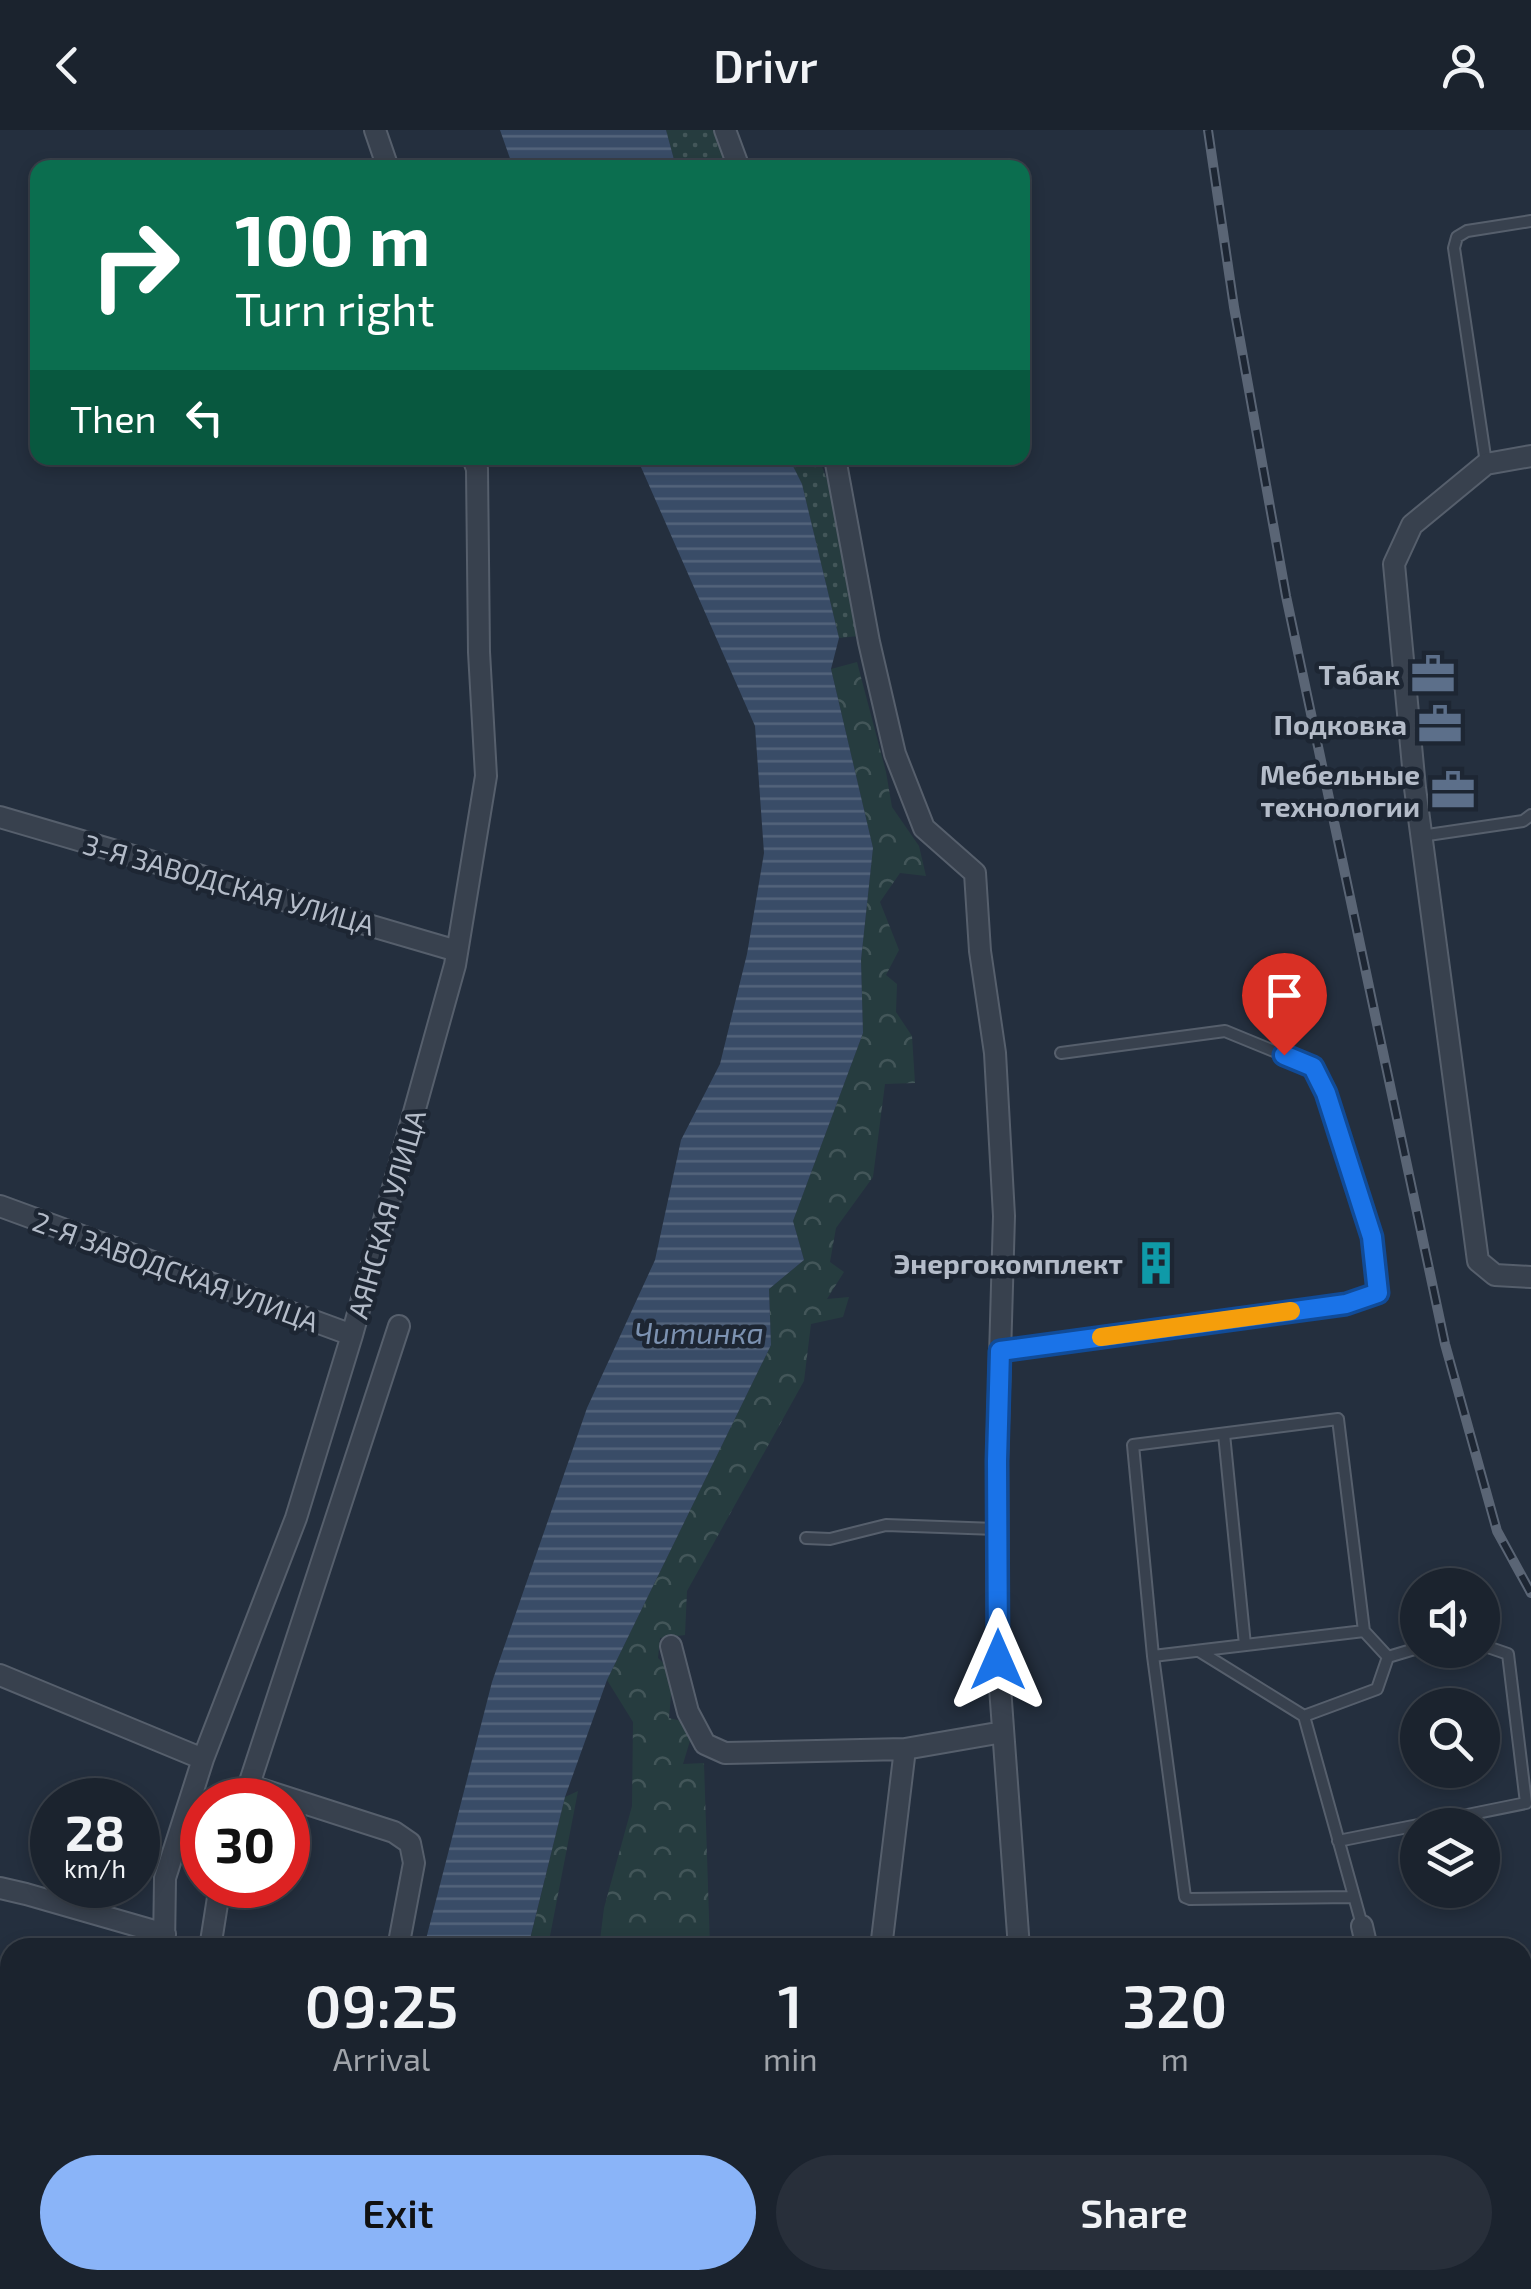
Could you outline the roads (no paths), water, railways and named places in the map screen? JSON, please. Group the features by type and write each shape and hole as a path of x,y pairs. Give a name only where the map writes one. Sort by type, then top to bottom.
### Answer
{"street":[{"path":"375,130 385,160"},
{"path":"725,130 736,160"},
{"path":"1531,456 1486,464 1412,524 1394,564 1422,836 1478,1261 1496,1275 1531,1277"},
{"name":"АЯНСКАЯ УЛИЦА","path":"164,1938 165,1878 203,1759 296,1518 410,1131 457,951 486,776 476,465"},
{"path":"836,465 869,642 895,754 924,828 975,873 980,951 995,1053 1004,1216 998,1660 1019,1938"},
{"name":"3-Я ЗАВОДСКАЯ УЛИЦА","path":"0,818 457,951"},
{"name":"2-Я ЗАВОДСКАЯ УЛИЦА","path":"0,1206 352,1335"},
{"path":"251,1778 398,1326"},
{"path":"671,1646 688,1712 705,1744 725,1753 905,1748 1003,1732"},
{"path":"0,1674 203,1759"},
{"path":"882,1938 905,1748"},
{"path":"310,1809 394,1832 410,1843 414,1864 400,1938"},
{"path":"0,1888 155,1938"},
{"path":"212,1938 216,1908"},
{"path":"1362,1926 1365,1938"}],"lane":[{"path":"1486,464 1454,248 1457,236 1467,230 1531,221"},
{"path":"1422,836 1523,820 1531,814"},
{"path":"1000,1351 1346,1304 1378,1293 1372,1237 1326,1093 1313,1067 1225,1031 1061,1053"},
{"path":"1354,1897 1185,1897 1152,1656 1133,1445 1338,1419 1364,1631 1388,1657"},
{"path":"1224,1434 1245,1645"},
{"path":"806,1538 830,1539 886,1525 998,1530"},
{"path":"1152,1656 1364,1631"},
{"path":"1198,1650 1304,1716 1362,1926"},
{"path":"1500,1651 1508,1654 1526,1804 1500,1809"},
{"path":"1388,1657 1400,1653"},
{"path":"1304,1716 1378,1689 1388,1657"},
{"path":"1338,1841 1400,1829"}],"water":[{"path":"500,130 666,130 674,160 511,160"},
{"name":"Читинка","path":"640,465 792,465 802,484 839,638 831,669 873,848 861,960 863,1033 793,1221 804,1260 769,1289 771,1345 607,1680 565,1797 530,1938 426,1938 492,1682 587,1408 655,1260 681,1140 720,1064 747,954 764,853 755,726"}],"railway":[{"path":"1208,130 1234,307 1286,596 1445,1344 1497,1531 1531,1593"}],"place":[{"name":"Табак","path":"1433,674"},
{"name":"Подковка","path":"1440,724"},
{"name":"Мебельные технологии","path":"1453,790"},
{"name":"Энергокомплект","path":"1156,1263"}]}
